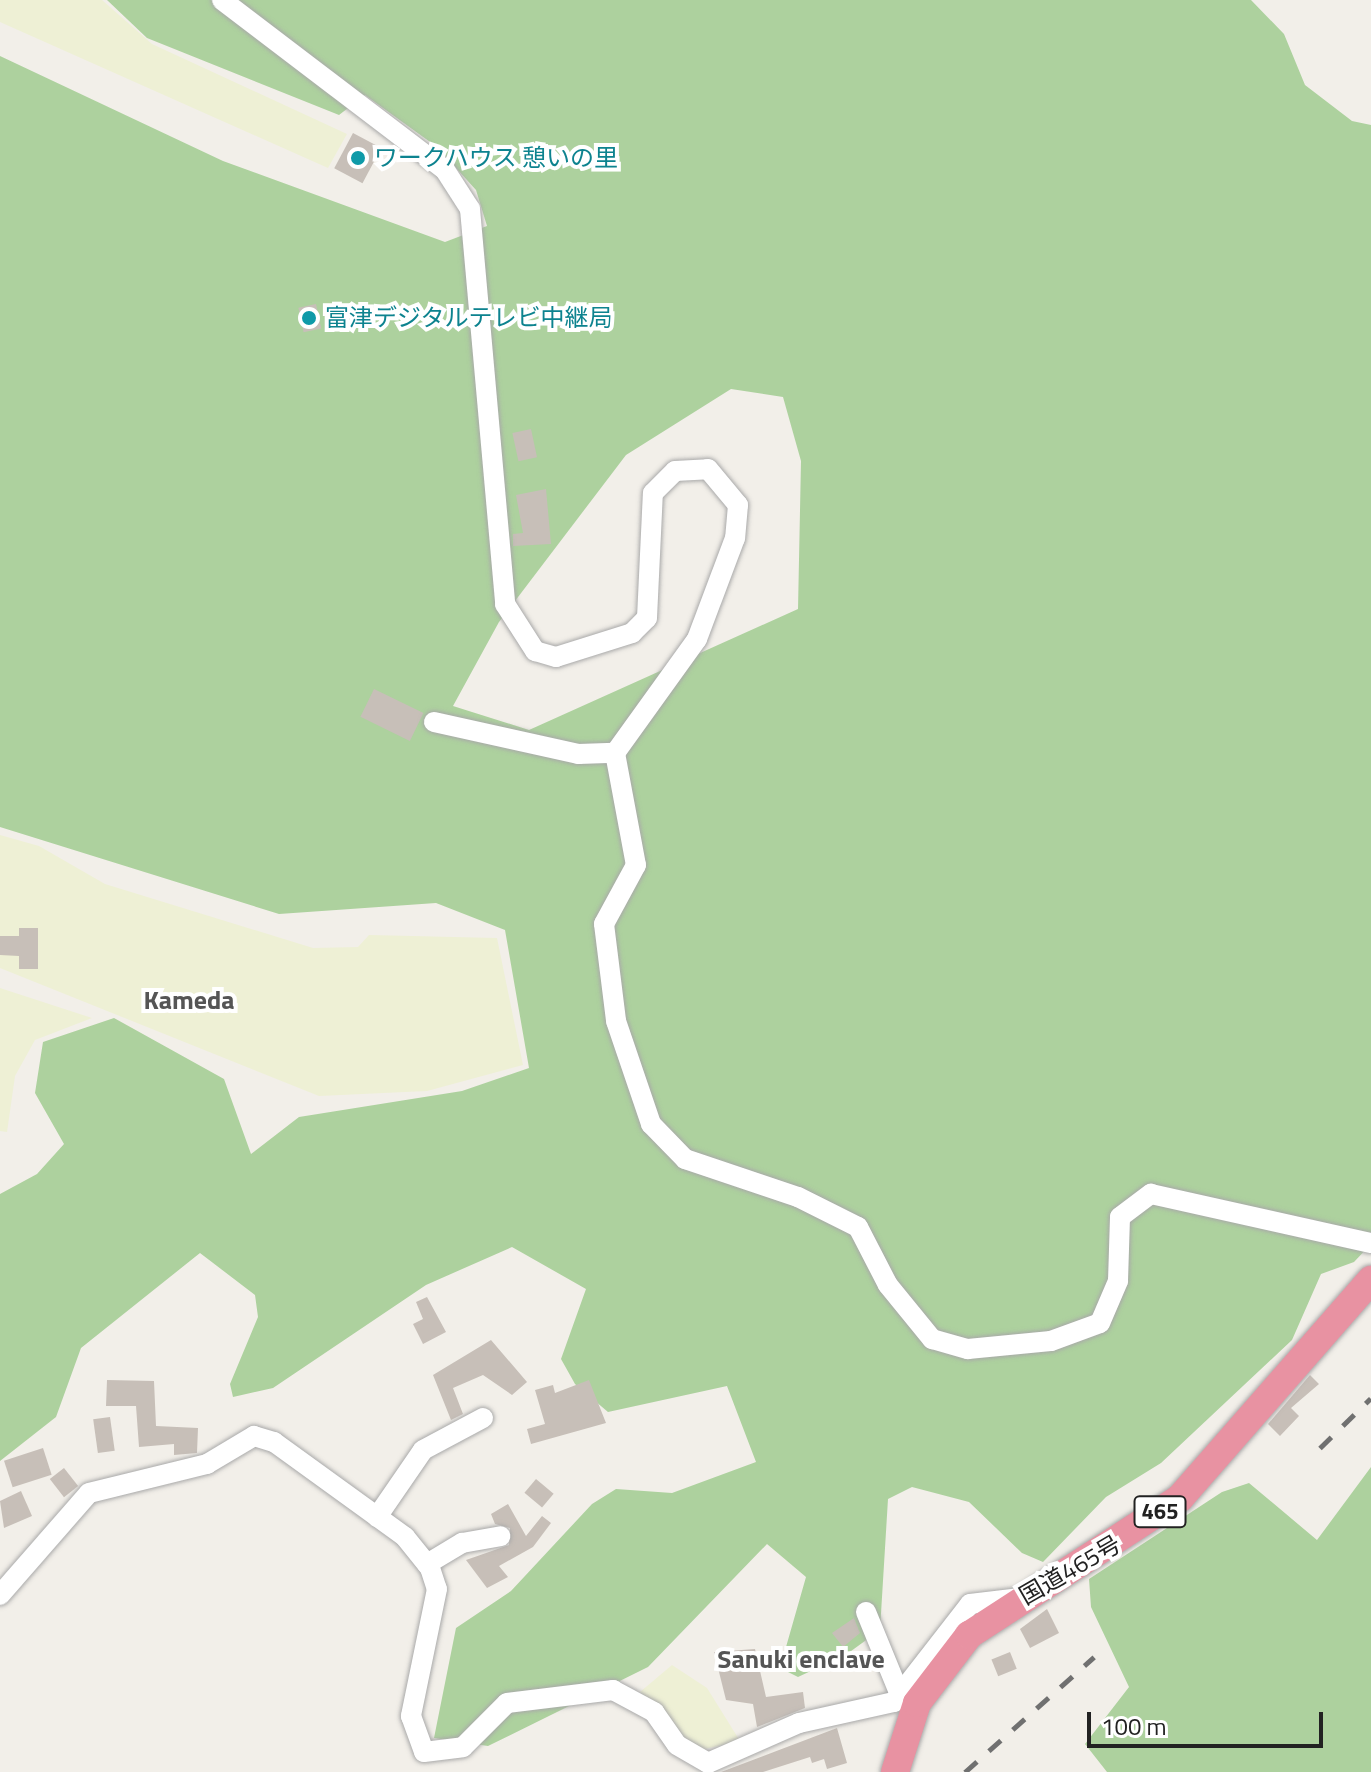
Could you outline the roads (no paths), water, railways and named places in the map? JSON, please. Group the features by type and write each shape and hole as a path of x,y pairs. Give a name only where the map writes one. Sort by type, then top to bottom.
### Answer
{"highway":[{"name":"国道465号","path":"895,1772 909,1699 969,1635 1021,1598 1180,1498 1371,1280"}],"street":[{"path":"222,0 445,170 470,209 505,604 535,651 556,657 632,633 647,618 653,493 675,471 708,469 738,505 735,538 697,639 615,753 636,865 604,924 616,1021 651,1124 685,1159 798,1197 858,1227 888,1285 932,1339 968,1349 1051,1341 1100,1323 1118,1281 1120,1217 1151,1194 1371,1243"},
{"path":"434,722 578,754 615,753"},
{"path":"377,1517 423,1450 483,1418"},
{"path":"0,1595 89,1493 207,1464 254,1436 274,1442 377,1517 427,1564 437,1589 411,1716 424,1752 463,1747 507,1703 613,1690 654,1712 694,1761 718,1765 799,1723 909,1699 866,1612"},
{"path":"427,1564 470,1540 500,1536"}],"railway":[{"path":"1320,1448 1371,1398"},
{"path":"965,1772 1094,1657"}],"place":[{"name":"ワークハウス 憩いの里","path":"358,158"},
{"name":"富津デジタルテレビ中継局","path":"309,318"}],"district":[{"name":"Kameda","path":"189,1000"},
{"name":"Sanuki enclave","path":"801,1659"}]}
